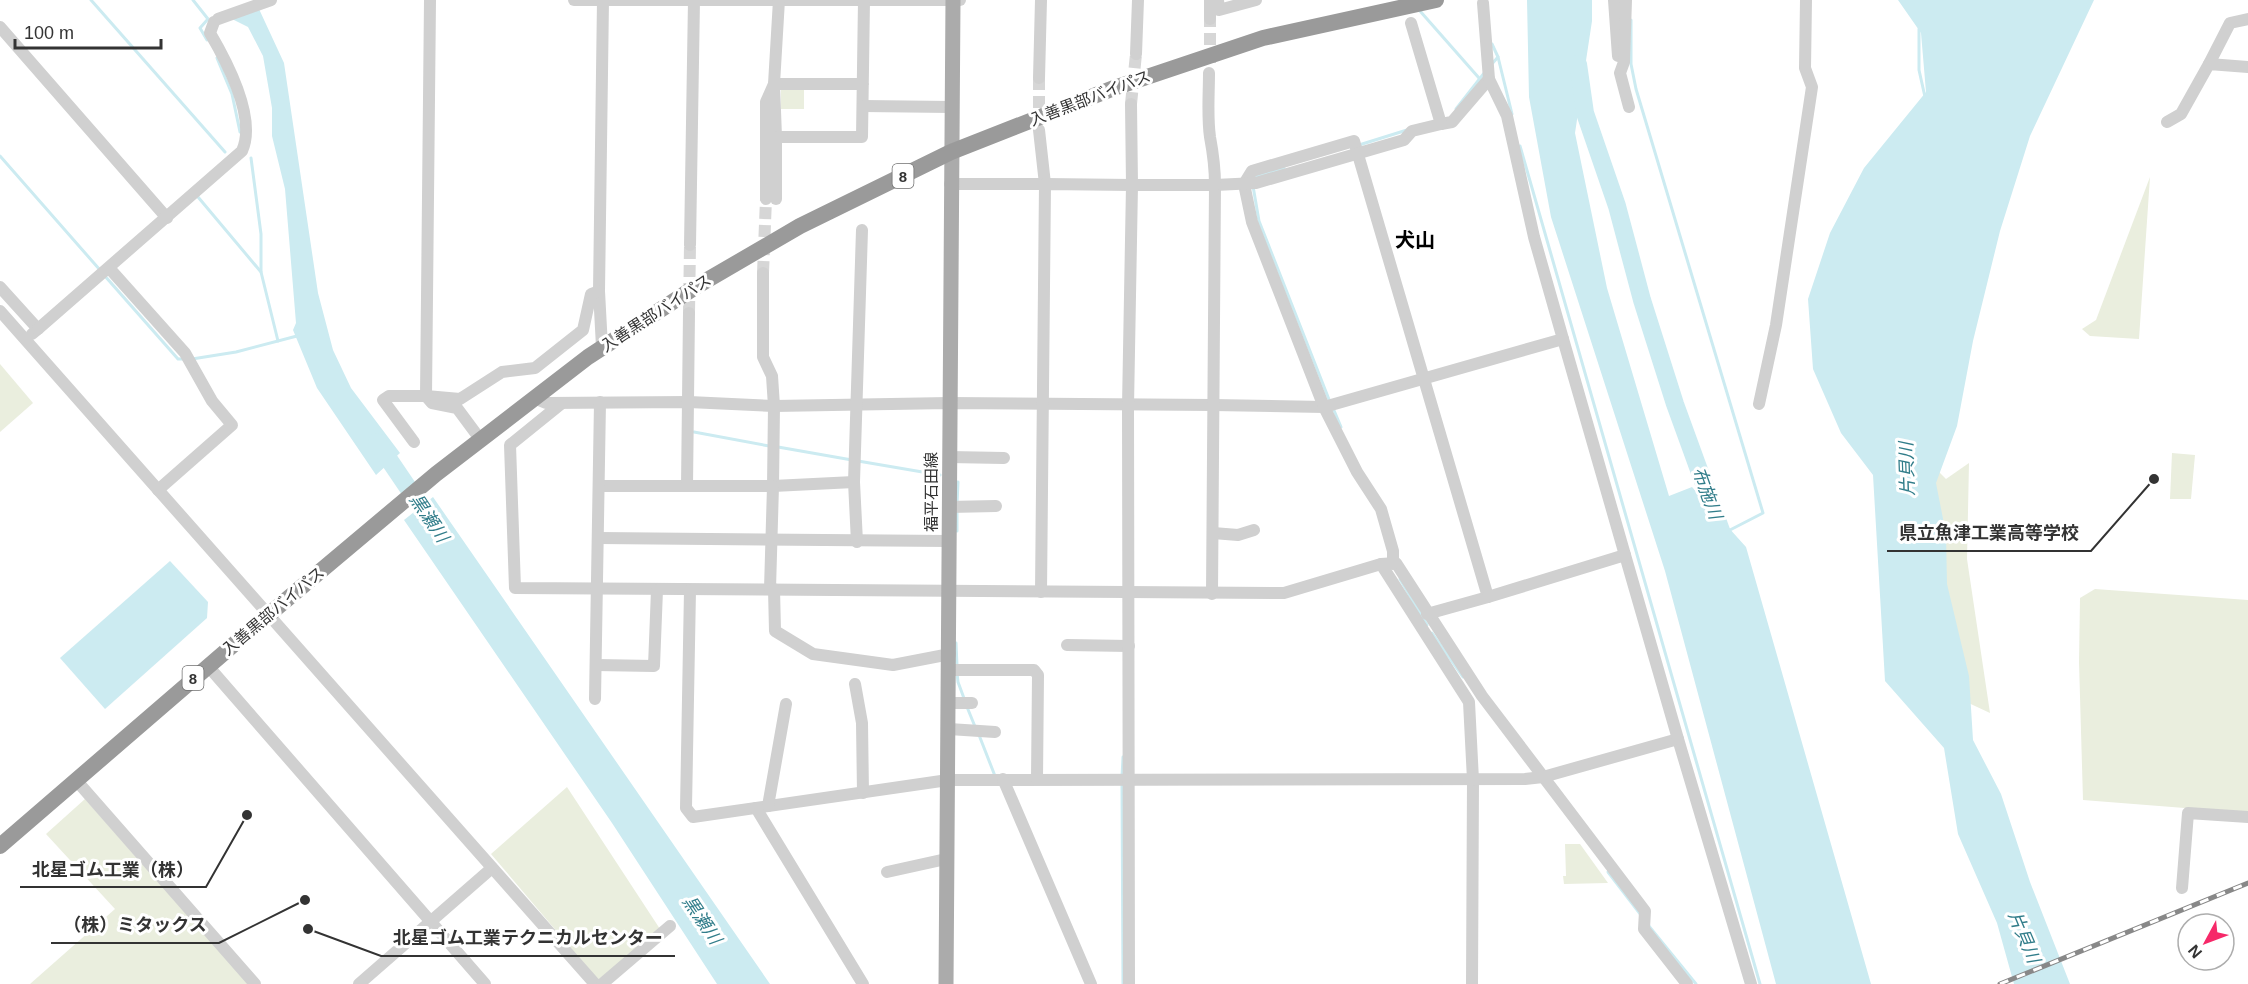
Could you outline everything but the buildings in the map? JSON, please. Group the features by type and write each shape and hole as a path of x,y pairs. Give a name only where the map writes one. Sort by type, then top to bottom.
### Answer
{"highway":[{"name":"入善黒部バイパス","path":"0,846 268,614 480,439 602,348 697,286 800,226 951,152 1114,88 1263,38 1436,0"}],"main road":[{"name":"福平石田線","path":"946,984 950,670 950,184 955,1"}],"street":[{"path":"25,339 232,162 247,141 247,129 231,71 210,33 216,20 270,0"},
{"path":"430,0 426,396 432,403 457,408 480,439"},
{"path":"574,0 955,1"},
{"path":"602,348 599,291 603,0"},
{"path":"690,245 694,0"},
{"path":"774,84 766,102 771,199 776,137 774,84 779,0"},
{"path":"1039,78 1041,0"},
{"path":"1136,54 1138,0"},
{"path":"1210,0 1210,19"},
{"path":"1218,0 1219,10 1256,0"},
{"path":"1614,0 1620,73 1629,106"},
{"path":"1620,73 1624,62 1626,0"},
{"path":"1759,404 1776,325 1812,87 1805,68 1806,0"},
{"path":"776,137 862,137 864,1"},
{"path":"1483,3 1489,80 1507,116 1534,237 1750,984"},
{"path":"2167,122 2181,114 2230,23 2248,19"},
{"path":"1411,23 1441,124"},
{"path":"0,27 167,218"},
{"path":"2209,64 2248,67"},
{"path":"1209,74 1208,109 1215,159 1212,594"},
{"path":"950,184 1215,185 1256,183 1404,140 1412,131 1452,122 1489,80"},
{"path":"774,84 863,84"},
{"path":"1129,984 1128,406 1132,185 1131,104"},
{"path":"863,106 951,107"},
{"path":"1039,130 1045,184 1041,592"},
{"path":"1359,153 1488,597"},
{"path":"1244,184 1252,222 1324,407 1357,472 1381,509 1393,551 1387,564"},
{"path":"857,542 854,482 862,230"},
{"path":"110,268 185,353 212,401 232,425 159,490"},
{"path":"764,273 763,357 772,376 774,406 772,589 775,632 813,654 893,665 950,654"},
{"path":"0,287 38,329"},
{"path":"414,442 382,400 389,396 460,399 502,372 535,368 583,330 591,294 599,291"},
{"path":"0,310 595,984"},
{"path":"687,486 689,313"},
{"path":"534,398 546,403 689,402 774,406 949,403 1324,407 1563,339"},
{"path":"595,699 600,402"},
{"path":"562,403 510,445 515,588 690,591 772,589 1284,593 1396,563 1482,696 1645,911 1644,930 1687,984"},
{"path":"949,458 1004,459"},
{"path":"600,486 773,486 854,482"},
{"path":"949,507 996,506"},
{"path":"1213,533 1238,535 1254,530"},
{"path":"599,538 772,542 949,542"},
{"path":"1427,614 1625,555"},
{"path":"1387,564 1470,702 1473,780 1473,984"},
{"path":"596,665 654,666 657,590"},
{"path":"690,591 686,808 693,817 948,780 1473,780 1543,777 1678,739"},
{"path":"1067,645 1129,646"},
{"path":"207,666 485,984"},
{"path":"950,670 1034,670 1038,675 1037,779"},
{"path":"855,684 862,723 863,792"},
{"path":"949,704 972,703"},
{"path":"786,704 762,807 863,984"},
{"path":"949,729 995,732"},
{"path":"1003,779 1091,984"},
{"path":"76,780 255,984"},
{"path":"2182,888 2188,813 2248,817"},
{"path":"887,872 946,859"},
{"path":"359,984 492,868"},
{"path":"602,984 670,926"}],"green space":[{"path":"804,86 804,109 781,109 781,87"},
{"path":"2150,177 2139,339 2090,336 2082,329 2096,320"},
{"path":"0,364 33,403 0,432"},
{"path":"2172,453 2195,455 2191,499 2170,499"},
{"path":"1927,460 1946,479 1969,463 1967,559 1990,713 1945,692"},
{"path":"2095,589 2248,600 2248,813 2083,800 2079,662 2080,598"},
{"path":"567,787 660,929 598,980 491,854"},
{"path":"85,799 248,984 30,984 115,909 46,834"},
{"path":"1565,844 1580,844 1608,883 1564,884"}],"water":[{"path":"1527,0 1592,0 1592,21 1575,133 1607,288 1669,496 1692,487 1746,547 1871,984 1776,984 1665,571 1551,217 1529,97"},
{"name":"片貝川","path":"1898,0 2094,0 2030,136 2000,231 1973,341 1957,426 1936,483 1946,534 1947,584 1969,676 1973,740 2001,794 2030,882 2070,984 2014,984 1997,923 1958,834 1944,748 1885,681 1873,475 1841,433 1813,369 1808,299 1830,233 1864,168 1926,92 1921,33"},
{"path":"259,9 284,63 318,293 333,350 351,388 400,453 376,475 317,388 293,330 296,323 285,189 272,136 272,108 263,56 248,27 232,19"},
{"path":"433,497 770,984 717,984 612,823 404,520"},
{"path":"170,561 208,602 207,618 105,709 60,658"}],"waterway":[{"path":"91,0 225,152"},
{"path":"193,0 208,19 200,28 207,40"},
{"path":"1420,11 1479,78"},
{"path":"1631,20 1631,64 1636,89 1763,513 1728,531"},
{"path":"1919,29 1919,70 1925,97"},
{"path":"1492,44 1498,57 1512,114"},
{"path":"1491,65 1498,57"},
{"path":"217,58 232,94 240,132"},
{"name":"布施川","path":"1578,64 1585,113 1617,206 1642,300 1675,404 1723,536"},
{"path":"1456,109 1485,72"},
{"path":"1359,145 1407,130"},
{"path":"1520,146 1760,984"},
{"path":"0,156 100,270"},
{"path":"251,158 261,234 261,272"},
{"path":"1253,177 1284,168"},
{"path":"1253,186 1259,221 1330,402"},
{"path":"198,197 261,272 278,341"},
{"path":"104,275 178,359 186,359"},
{"path":"192,359 236,352 297,336"},
{"path":"1333,408 1341,427"},
{"path":"694,432 769,446"},
{"name":"黒瀬川","path":"377,442 434,526"},
{"path":"778,447 852,460"},
{"path":"858,461 940,475"},
{"path":"957,504 958,482"},
{"path":"957,511 957,531"},
{"path":"1400,579 1427,625"},
{"path":"1432,633 1463,677"},
{"path":"956,643 957,666"},
{"path":"957,673 965,701"},
{"path":"967,707 976,729"},
{"path":"979,735 995,776"},
{"path":"1122,777 1123,757"},
{"path":"1122,784 1123,984"},
{"path":"1608,872 1641,915"},
{"path":"1648,925 1696,984"}],"tunnel":[{"path":"1210,19 1210,63"},
{"path":"1131,104 1136,54"},
{"path":"1039,78 1039,124"},
{"path":"763,273 766,199"},
{"path":"689,313 690,245"}],"railway":[{"path":"2000,984 2248,883"}],"place":[{"name":"県立魚津工業高等学校","path":"2154,479"},
{"name":"北星ゴム工業（株）","path":"247,815"},
{"name":"（株）ミタックス","path":"305,900"},
{"name":"北星ゴム工業テクニカルセンター","path":"308,929"}],"district":[{"name":"犬山","path":"1415,240"}]}
